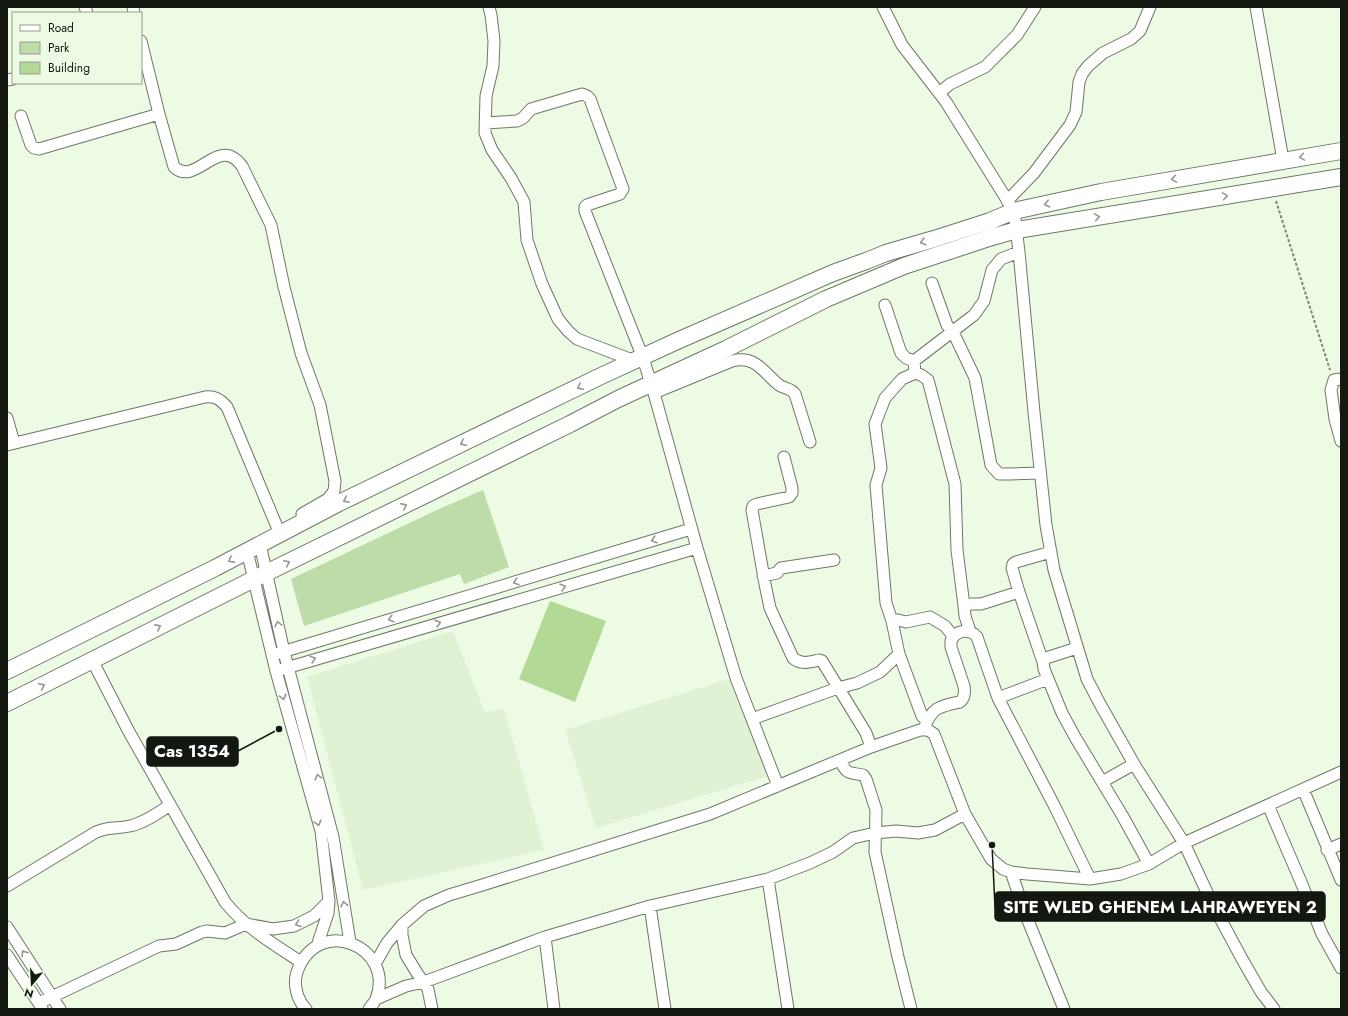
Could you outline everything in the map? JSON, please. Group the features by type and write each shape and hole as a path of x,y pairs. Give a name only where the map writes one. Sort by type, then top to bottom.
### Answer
{"street":[{"path":"489,7 494,42 493,66 486,96 485,133 492,150 511,178 524,202 527,240 542,284 558,318 577,340 639,359"},
{"path":"883,7 902,45 946,102 1011,206 1017,230 1046,525 1054,570 1087,679 1134,764 1184,843 1213,905 1242,959 1261,992 1274,1009"},
{"path":"939,93 950,84 986,67 1017,35 1035,7"},
{"path":"279,531 677,341 833,273 886,253 990,221 1011,206 1034,172 1070,125 1076,112 1079,82 1082,74 1088,66 1104,53 1131,39 1140,30 1150,7"},
{"path":"1256,7 1283,160"},
{"path":"7,671 254,548 328,499 334,491 335,481 320,405 300,353 284,287 272,225 242,166 236,159 222,155 190,171 184,172 174,167 142,45"},
{"path":"486,123 517,121 523,118 531,108 582,94 587,96 590,100 623,189 620,194 587,205 584,209 639,359 653,388 696,548 736,678 778,786"},
{"path":"22,116 31,146 39,149 159,114"},
{"path":"1011,206 1341,151"},
{"path":"7,703 260,576 653,388 726,349 826,299 904,266 1017,230 1341,177"},
{"path":"914,361 974,315 984,301 992,270 1001,259 1019,252"},
{"path":"932,283 947,325 975,378 991,465 999,474 1040,473"},
{"path":"885,305 901,353 906,358 914,361"},
{"path":"653,388 732,361 748,360 758,365 780,386 790,389 795,394 810,442"},
{"path":"914,361 915,373"},
{"path":"1090,879 1055,807 998,698 977,637 970,631 965,616 957,550 955,484 928,380 915,373 902,379 885,398 875,424 881,468 876,486 886,603 892,622 898,654 925,725 934,734 965,814 991,859 1003,870 1011,872 1090,879 1121,874 1149,864 1184,843 1341,772"},
{"path":"1337,380 1331,390 1338,419 1341,441"},
{"path":"7,418 11,444 204,397 216,398 227,406 279,531"},
{"path":"784,457 792,493 788,496 756,504 753,506 752,510 770,608 796,662 806,663 819,660 822,661 866,733 871,747"},
{"path":"272,655 691,529"},
{"path":"254,548 260,576 272,655 320,832 329,901 326,919 317,946"},
{"path":"276,671 696,548"},
{"path":"1051,552 1012,564 1019,592 1043,662 1044,669 1062,713 1149,864"},
{"path":"763,576 777,573 781,568 834,560"},
{"path":"260,576 284,652 333,837 350,942"},
{"path":"964,606 981,604 1019,592"},
{"path":"892,622 898,620 906,622 930,617 945,626 953,636"},
{"path":"953,636 970,631"},
{"path":"375,964 387,943 402,925 424,906 449,895 710,814 925,725 932,712 936,709 960,702 964,696 964,686 952,647 951,641 953,636"},
{"path":"1043,662 1046,658 1077,648"},
{"path":"752,719 838,688 857,683 880,672 898,654"},
{"path":"92,660 128,730 218,891 233,912 246,924 301,962"},
{"path":"998,698 1048,679"},
{"path":"840,760 844,770 850,774 863,775 866,779 876,810 875,852 880,880 911,1009"},
{"path":"1102,782 1134,764"},
{"path":"1303,789 1327,850 1341,880"},
{"path":"7,886 96,832 109,827 136,825 170,805"},
{"path":"1268,805 1322,934 1341,968"},
{"path":"376,999 406,986 424,982 545,937 650,906 768,878 810,863 833,852 853,838 875,833 896,831 918,833 935,830 965,814"},
{"path":"1327,850 1341,844"},
{"path":"1011,872 1027,918 1064,1009"},
{"path":"768,878 788,1009"},
{"path":"7,955 40,1006 52,997 159,946 173,946 207,931 225,933 246,924 273,929 294,926 314,916 329,901"},
{"path":"650,906 665,1009"},
{"path":"402,925 402,935 406,955 429,992 432,1009"},
{"path":"7,926 60,1009"},
{"path":"545,937 554,1009"},
{"path":"306,1009 302,1005 296,991 296,976 301,962 308,953 317,946 327,942 338,941 350,942 365,951 375,964 379,982 376,999 369,1009"}],"path":[{"path":"1272,189 1337,380"}],"shaded area":[{"path":"453,631 485,713 504,708 544,850 363,890 307,677"},
{"path":"729,679 768,776 596,828 565,730"}],"green space":[{"path":"483,490 509,567 464,584 460,574 304,626 291,579 439,509"}],"building":[{"path":"550,601 606,621 575,702 519,679"}],"place":[{"name":"Cas 1354","path":"279,729"},
{"name":"SITE WLED GHENEM LAHRAWEYEN 2","path":"992,845"}]}
